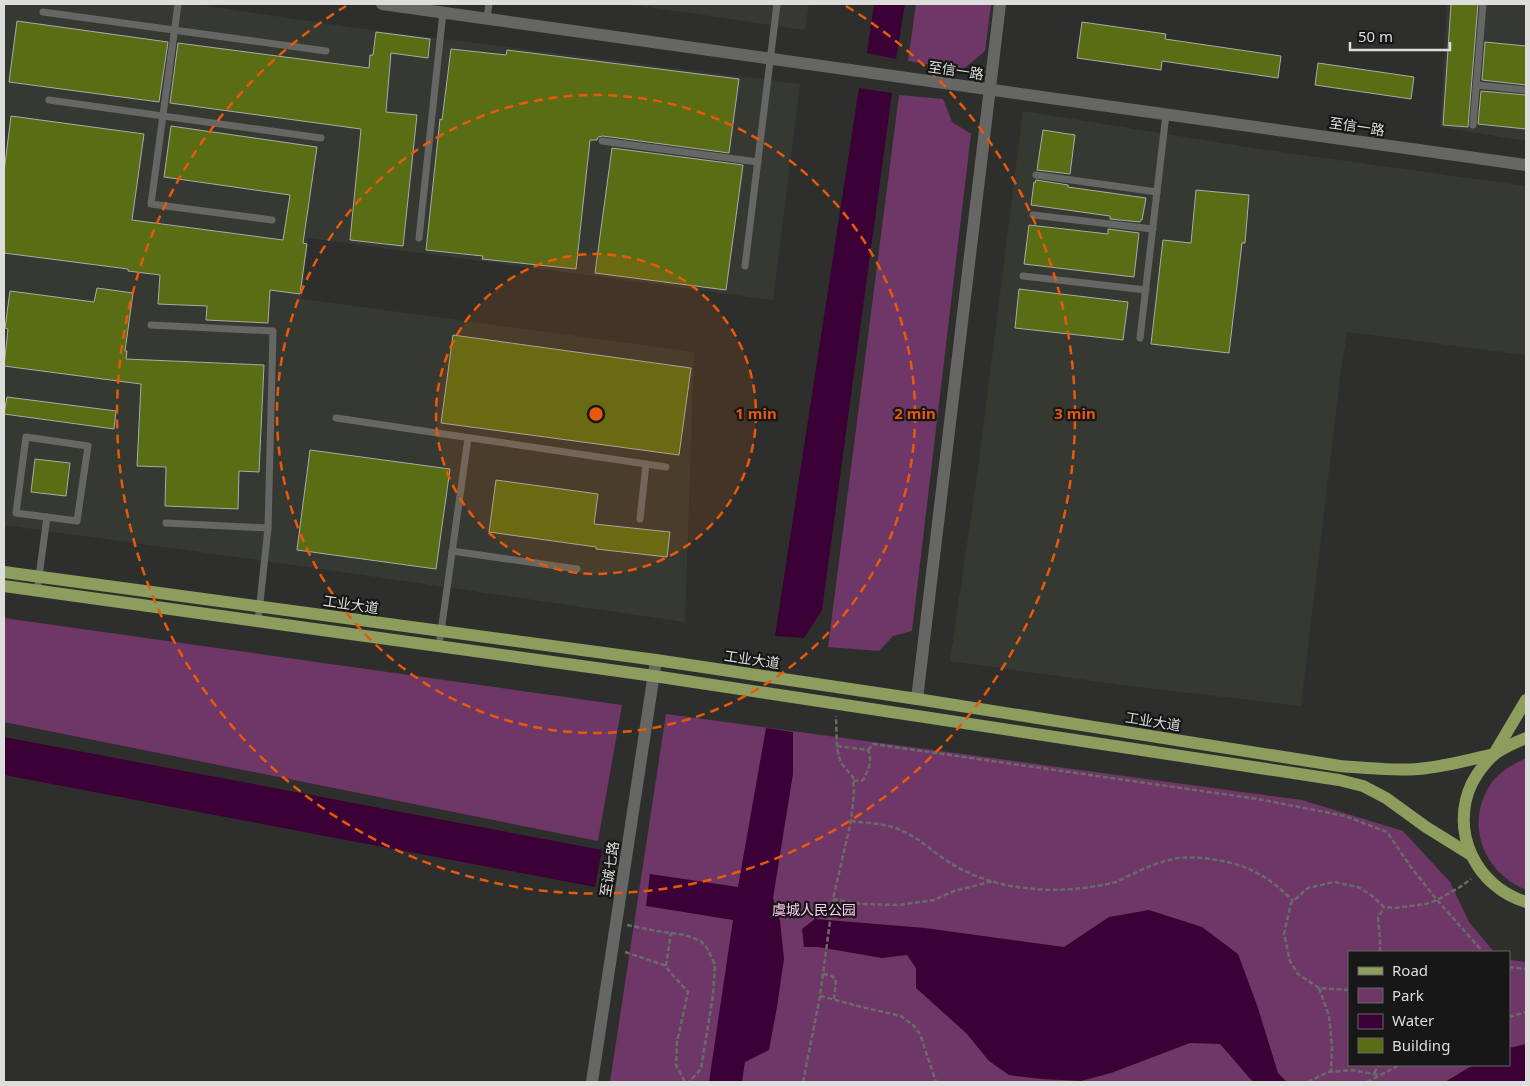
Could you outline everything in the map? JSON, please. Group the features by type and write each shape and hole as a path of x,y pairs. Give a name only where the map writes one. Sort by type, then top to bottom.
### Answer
{"main road":[{"name":"工业大道","path":"4,572 656,660 918,699 1340,766 1387,770 1419,769 1455,764 1494,754"},
{"path":"4,586 654,676 1339,780 1363,786 1386,798 1426,827 1471,855"},
{"path":"1526,700 1494,754 1475,778 1469,790 1464,816 1464,829 1471,855 1481,871 1495,886 1506,894 1526,902"},
{"path":"1494,754 1514,742 1526,738"}],"street":[{"name":"至信一路","path":"382,4 1526,165"},
{"path":"918,699 1000,4"},
{"name":"至诚七路","path":"592,1082 656,660"}],"lane":[{"path":"178,4 151,204 272,220"},
{"path":"487,18 489,4"},
{"path":"745,266 778,4"},
{"path":"1474,125 1483,4"},
{"path":"44,12 326,51"},
{"path":"419,238 443,12"},
{"path":"1477,85 1526,90"},
{"path":"49,100 321,138"},
{"path":"1140,338 1166,114"},
{"path":"602,141 758,162"},
{"path":"1036,175 1157,192"},
{"path":"1033,215 1153,229"},
{"path":"1023,276 1146,290"},
{"path":"151,324 273,330 268,528 258,621"},
{"path":"336,418 666,467"},
{"path":"26,437 88,446 77,521 47,517 16,513 26,437"},
{"path":"439,646 468,438"},
{"path":"640,519 646,464"},
{"path":"37,591 47,517"},
{"path":"166,523 268,528"},
{"path":"452,551 577,569"}],"path":[{"path":"803,1082 820,996 833,899 851,820 854,793 853,777 841,763 837,746 836,703"},
{"path":"868,750 872,744 891,746 1258,799 1345,816 1387,832 1411,868 1482,951"},
{"path":"837,746 868,750"},
{"path":"853,781 863,780 868,772 870,755 868,750"},
{"path":"851,820 892,827 916,838 957,867 993,880 1024,888 1042,890 1071,889 1118,881 1171,859 1198,858 1230,863 1257,872 1279,887 1293,901"},
{"path":"1348,990 1319,988 1298,974 1290,961 1284,934 1290,903 1308,888 1334,882 1358,887 1371,895 1384,907 1395,908 1426,904 1460,887 1481,871"},
{"path":"833,899 860,904 899,905 934,900 954,891 993,880"},
{"path":"1380,951 1378,918 1384,907"},
{"path":"616,923 685,934 701,941 707,948 714,965 712,995 701,1069 689,1082"},
{"path":"666,967 671,933"},
{"path":"612,948 666,967 688,992 677,1042 676,1065 685,1082"},
{"path":"1510,967 1526,969"},
{"path":"823,974 836,979 834,999"},
{"path":"1319,988 1330,1016 1331,1071"},
{"path":"820,996 901,1016 913,1025 920,1034 936,1082"},
{"path":"1510,1017 1526,1012"},
{"path":"1374,1073 1378,1066"},
{"path":"1367,1082 1398,1066"},
{"path":"1308,1082 1331,1071 1353,1070 1379,1075"}],"shaded area":[{"path":"4,4 192,4 371,30 800,84 773,300 308,238 302,299 694,352 685,622 4,525"},
{"path":"629,4 809,4 805,30"},
{"path":"1447,4 1526,4 1526,141 1440,127"},
{"path":"1023,111 1259,149 1526,186 1526,355 1347,332 1301,706 1122,685 950,661 978,469"}],"green space":[{"path":"916,4 991,4 985,51 962,70 908,61"},
{"path":"899,95 943,99 952,122 971,134 912,631 893,636 879,651 828,647"},
{"path":"4,618 622,705 598,841 4,722"},
{"name":"虞城人民公园","path":"666,714 1302,800 1403,831 1450,882 1469,922 1493,951 1348,951 1348,1066 1510,1066 1510,960 1526,962 1526,1082 610,1082"},
{"path":"1526,758 1526,890 1511,882 1498,871 1489,858 1482,844 1479,829 1479,813 1484,797 1492,782 1499,774"}],"water":[{"path":"874,4 905,4 896,59 867,53"},
{"path":"859,88 892,93 822,610 804,638 775,636"},
{"path":"766,728 793,732 793,774 773,898 780,921 784,959 777,1007 769,1050 745,1062 742,1082 709,1082 733,920 646,906 650,874 738,887"},
{"path":"4,737 602,850 595,887 4,775"},
{"path":"1149,910 1202,927 1238,954 1257,1005 1278,1073 1287,1082 1253,1082 1220,1044 1190,1043 1111,1073 1081,1081 1009,1075 989,1061 966,1033 916,988 916,968 907,955 882,958 818,947 804,947 802,929 815,919 925,928 1064,947 1109,917"},
{"path":"1526,1044 1526,1082 1445,1082 1471,1066 1510,1066 1510,1048"}],"building":[{"path":"1451,4 1478,4 1468,127 1443,125"},
{"path":"17,21 168,42 159,102 9,82"},
{"path":"1082,22 1166,34 1165,39 1281,56 1278,78 1162,61 1161,70 1077,58"},
{"path":"376,32 430,39 428,58 391,53 386,112 417,115 403,246 350,240 361,129 170,103 178,43 369,68"},
{"path":"1485,42 1526,46 1526,85 1482,80"},
{"path":"451,49 506,55 507,50 739,79 729,153 603,136 598,137 597,140 590,140 576,269 482,259 483,256 426,250 440,119 442,120"},
{"path":"1318,63 1414,77 1411,99 1315,85"},
{"path":"1481,91 1526,95 1526,129 1478,124"},
{"path":"11,116 144,134 132,220 283,240 290,195 164,177 171,126 317,147 303,243 307,244 300,294 270,290 268,323 206,320 207,306 158,304 160,275 4,253 4,172"},
{"path":"1043,130 1075,135 1070,174 1037,170"},
{"path":"612,148 743,165 726,290 595,273"},
{"path":"1036,180 1068,185 1068,187 1146,198 1142,220 1140,222 1110,219 1110,216 1031,205 1034,182"},
{"path":"1196,190 1249,195 1245,243 1242,243 1229,353 1151,344 1163,240 1191,243"},
{"path":"1029,225 1108,234 1108,229 1139,233 1134,277 1024,264"},
{"path":"97,288 133,293 125,351 127,351 126,359 264,365 259,472 239,471 238,509 165,506 166,467 137,466 141,384 4,366 8,329 5,328 10,291 94,302"},
{"path":"1019,289 1128,302 1123,340 1015,328"},
{"path":"453,335 691,368 679,455 441,423"},
{"path":"7,397 116,411 114,429 4,414"},
{"path":"310,450 450,469 436,569 297,550"},
{"path":"35,459 70,463 66,496 31,492"},
{"path":"496,480 598,494 594,524 670,532 667,557 596,549 596,547 489,532"}]}
